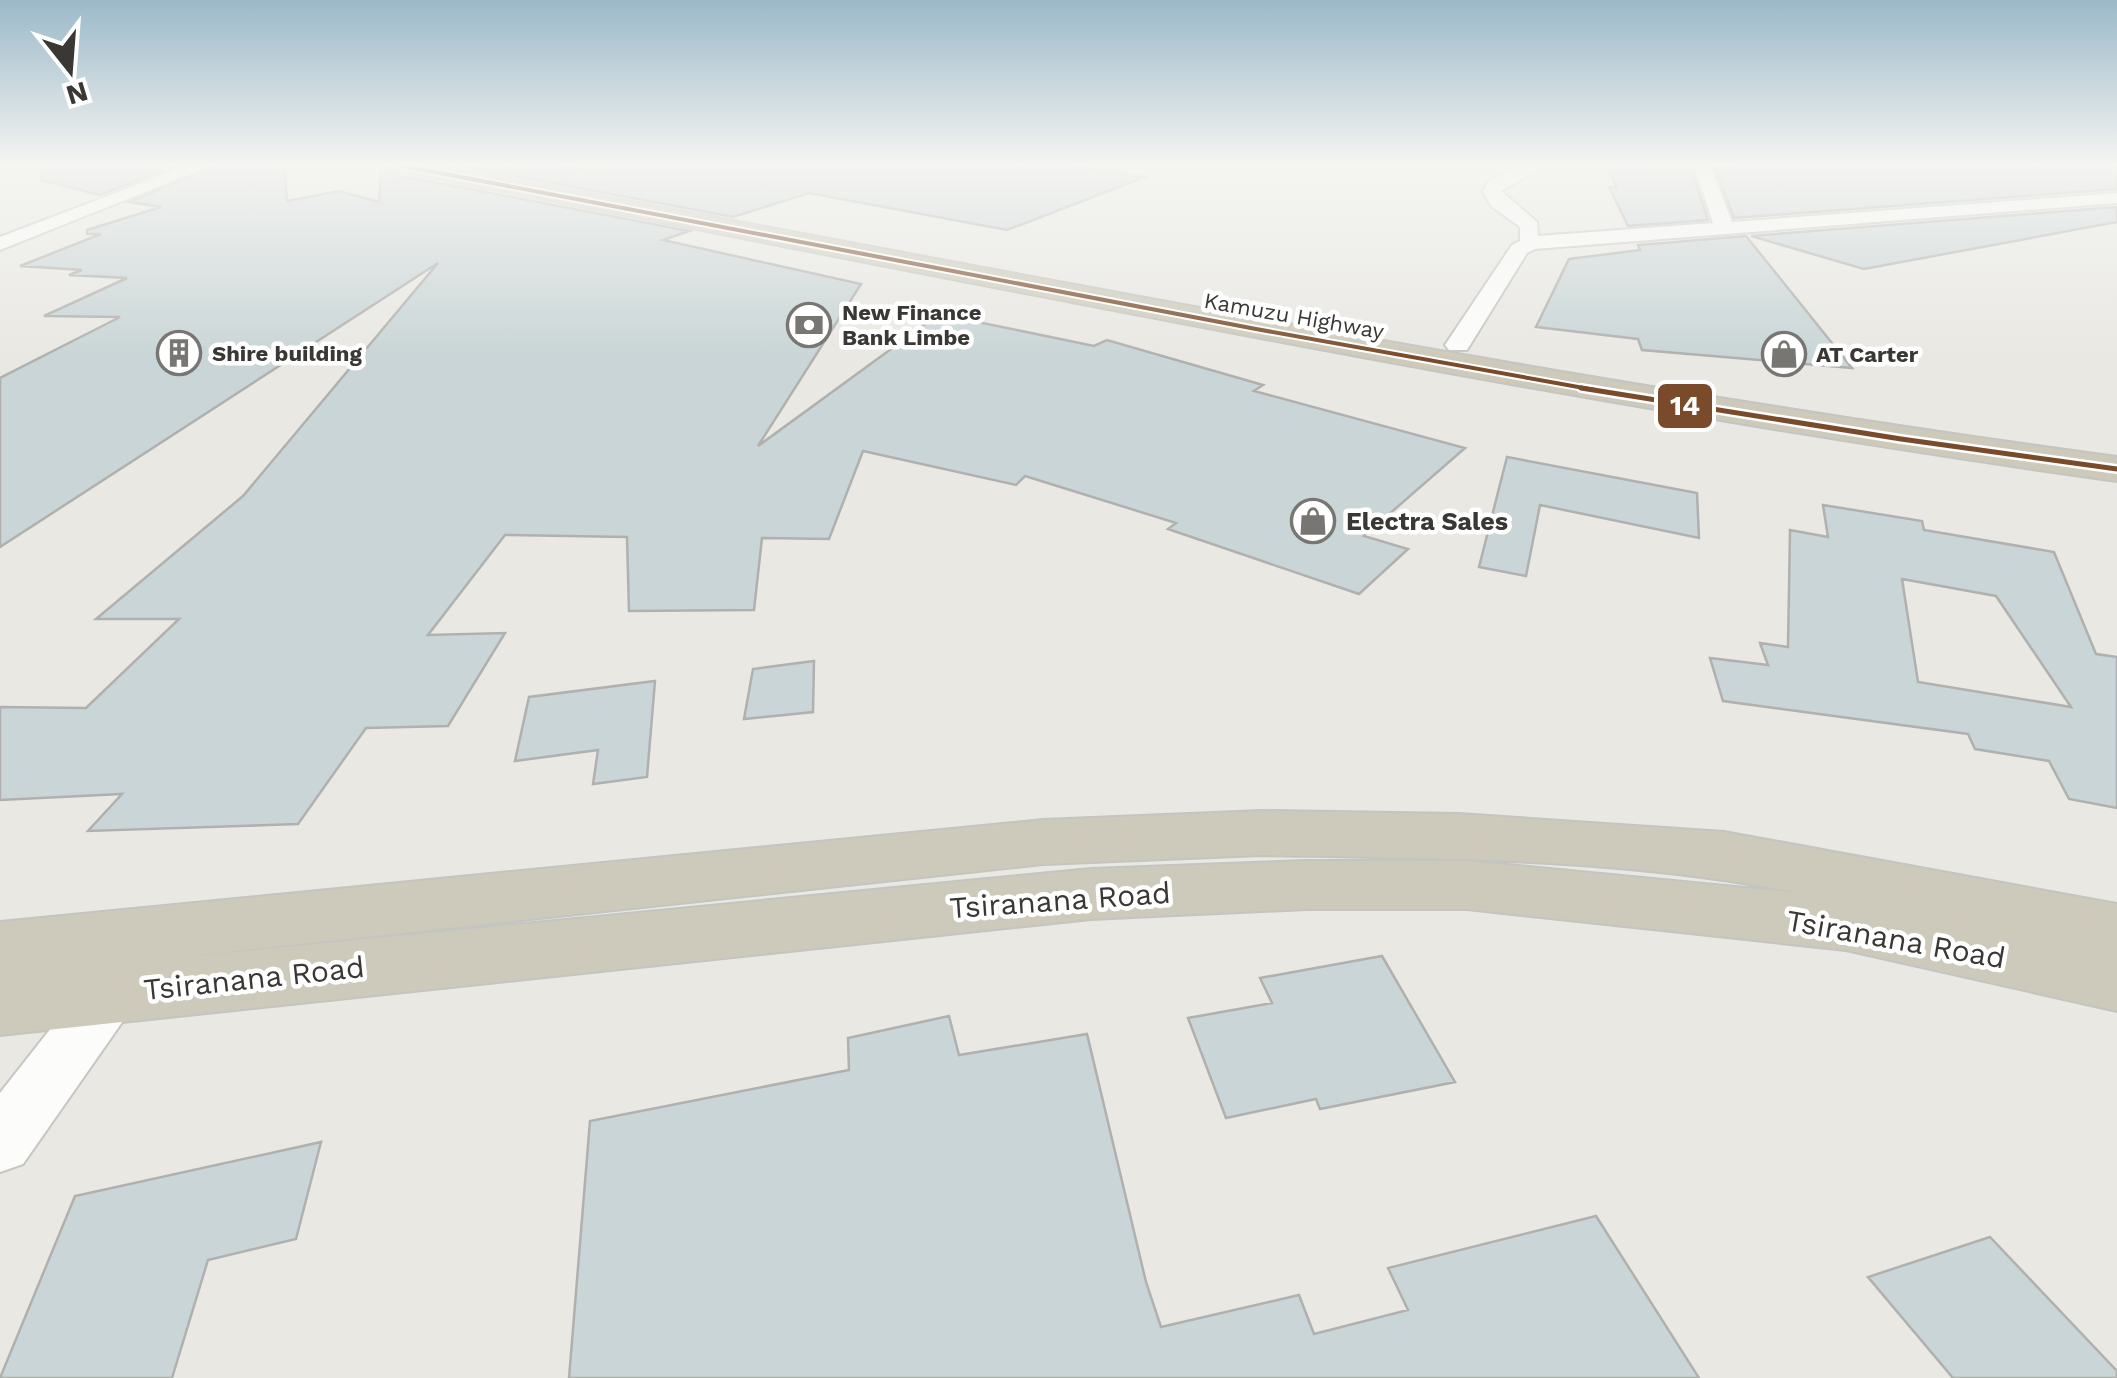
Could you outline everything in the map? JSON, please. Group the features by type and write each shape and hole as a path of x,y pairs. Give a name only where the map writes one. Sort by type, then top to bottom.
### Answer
{"highway":[{"name":"Kamuzu Highway","path":"735,229 1629,400 1914,444 2117,470"},
{"name":"Kamuzu Highway","path":"826,229 1676,384 2117,444"},
{"name":"Tsiranana Road","path":"0,948 1023,844 1262,833 1460,836 1724,855 2117,931"},
{"name":"Tsiranana Road","path":"0,1005 1092,894 1307,885 1467,885 1846,924 2117,982"}],"street":[{"path":"0,244 38,229"},
{"path":"1529,229 1530,243"},
{"path":"1458,345 1519,249 1530,243 1733,229"},
{"path":"0,1143 112,992"}],"building":[{"path":"680,229 689,231 663,240 861,284 758,446 939,314 1094,346 1107,340 1263,385 1254,391 1465,448 1364,536 1408,549 1359,594 1168,529 1176,523 1025,476 1016,485 863,451 829,539 762,538 754,610 629,611 627,537 505,535 428,635 505,633 448,726 366,728 298,824 88,831 122,794 0,800 0,707 86,708 179,619 96,619 243,496 438,263 0,547 0,378 120,317 44,316 127,278 69,275 82,270 20,266 101,234 87,234 87,230"},
{"path":"1835,229 2078,229 1864,269 1751,236"},
{"path":"1746,236 1852,368 1642,350 1638,339 1536,327 1569,259 1640,250 1638,245"},
{"path":"1507,457 1697,493 1699,538 1540,505 1526,576 1479,567"},
{"path":"1823,505 1922,521 1924,530 2054,552 2096,654 2117,657 2117,808 2069,799 2049,761 1975,749 1968,734 1723,701 1710,658 1768,665 1760,643 1788,647 1790,530 1828,537","holes":["1902,579 1996,596 2071,707 1918,682"]},
{"path":"814,661 813,712 744,719 753,669"},
{"path":"655,681 647,777 593,784 598,750 515,761 529,697"},
{"path":"1382,956 1455,1082 1320,1109 1316,1099 1226,1118 1188,1018 1272,1003 1260,978"},
{"path":"949,1016 959,1055 1087,1034 1146,1282 1161,1327 1299,1295 1314,1334 1408,1310 1388,1268 1596,1216 1699,1378 569,1378 590,1121 849,1070 848,1038"},
{"path":"321,1142 296,1239 208,1260 172,1378 0,1378 75,1196"},
{"path":"1990,1237 2117,1371 2117,1378 1953,1378 1868,1277"}],"transit line":[{"name":"14","path":"734,229 1470,369 1685,406 2117,469"}],"place":[{"name":"New Finance Bank Limbe","path":"809,325"},
{"name":"Shire building","path":"179,353"},
{"name":"AT Carter","path":"1784,354"},
{"name":"Electra Sales","path":"1313,521"}]}
